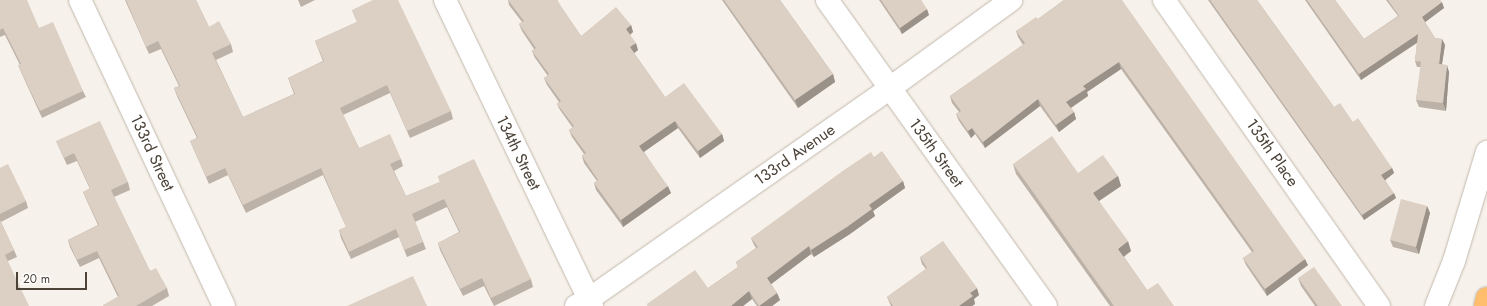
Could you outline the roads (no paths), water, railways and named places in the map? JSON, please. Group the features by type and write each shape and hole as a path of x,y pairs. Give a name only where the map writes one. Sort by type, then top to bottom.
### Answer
{"highway":[{"path":"1484,306 1487,298"}],"street":[{"name":"133rd Street","path":"80,0 224,306"},
{"name":"134th Street","path":"445,0 586,304"},
{"name":"135th Street","path":"827,0 1046,306"},
{"name":"133rd Avenue","path":"586,304 1012,0"},
{"name":"135th Place","path":"1164,0 1379,306"},
{"path":"1436,306 1454,261 1487,152"}]}
